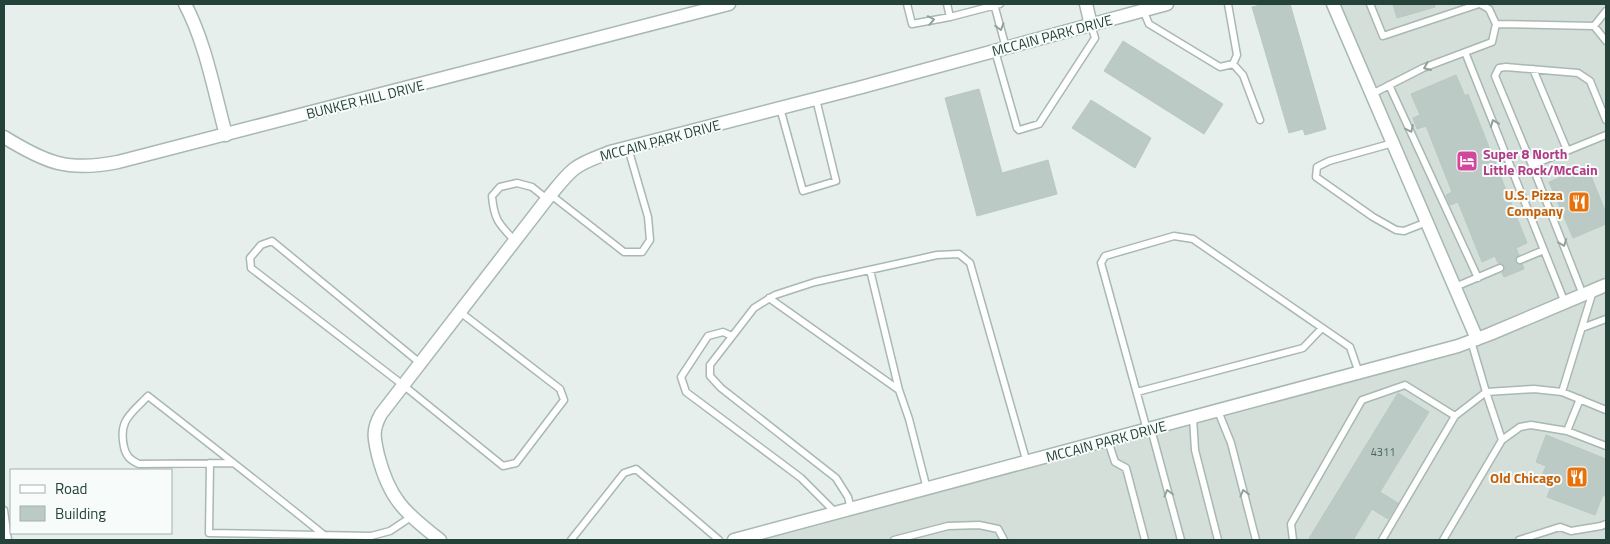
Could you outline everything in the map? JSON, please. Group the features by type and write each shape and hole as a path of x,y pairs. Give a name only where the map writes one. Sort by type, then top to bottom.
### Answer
{"street":[{"path":"185,4 201,42 226,135"},
{"name":"BUNKER HILL DRIVE","path":"4,137 39,157 64,165 84,167 118,162 729,4"},
{"path":"1086,4 1091,25"},
{"name":"MCCAIN PARK DRIVE","path":"440,540 411,517 396,499 387,484 375,442 375,424 403,385 549,197 575,168 610,152 1167,4"},
{"path":"1333,4 1455,288 1474,340"},
{"name":"MCCAIN PARK DRIVE","path":"734,540 1027,463 1474,340 1606,286"}],"lane":[{"path":"907,4 912,24 950,17 996,4 1000,49 1016,128 1019,130 1039,124 1095,38 1091,25"},
{"path":"947,4 950,17"},
{"path":"1228,4 1237,55 1233,64"},
{"path":"1370,4 1383,36 1480,4 1489,8 1496,24 1492,42 1423,68 1372,94"},
{"path":"1143,10 1149,24 1220,67 1233,64"},
{"path":"1594,26 1606,11"},
{"path":"1496,24 1594,26"},
{"path":"1594,26 1606,41"},
{"path":"1465,52 1566,302"},
{"path":"1233,64 1243,75 1260,120"},
{"path":"1562,392 1582,328 1588,293 1495,76 1499,68 1506,67 1578,73 1590,81 1606,120"},
{"path":"1533,69 1567,150"},
{"path":"1389,85 1478,278"},
{"path":"780,108 803,191 836,181 816,98"},
{"path":"1532,164 1606,135"},
{"path":"1393,143 1329,160 1317,168 1316,177 1373,217 1396,230 1404,231 1427,222"},
{"path":"515,241 497,222 492,196 500,187 517,183 532,187 549,197 624,252 642,252 650,240 648,217 628,148"},
{"path":"1181,540 1101,263 1105,256 1174,236 1192,239 1350,347 1359,373"},
{"path":"420,363 272,241 261,245 250,258 251,268 403,385 504,466 516,463 564,400 560,389 460,312"},
{"path":"1520,260 1544,250"},
{"path":"851,509 848,497 836,478 721,388 710,376 710,365 754,308 775,295 815,282 937,255 959,254 970,264 1027,463"},
{"path":"1455,288 1500,268"},
{"path":"870,270 899,390 928,489"},
{"path":"769,298 899,390"},
{"path":"1582,328 1606,319"},
{"path":"1137,392 1303,348 1322,328"},
{"path":"732,336 724,332 708,336 681,377 686,392 801,478 836,513"},
{"path":"1474,340 1486,392 1502,440"},
{"path":"1294,540 1290,524 1362,400 1405,385 1455,416"},
{"path":"1382,540 1455,416 1486,392 1534,389 1562,392 1606,410"},
{"path":"233,462 139,464 131,460 126,454 122,436 123,425 148,396 233,462 324,535"},
{"path":"1567,430 1580,399"},
{"path":"1218,411 1231,443 1256,540"},
{"path":"1192,418 1195,450 1218,540"},
{"path":"1444,540 1502,440 1520,427 1531,425 1567,430 1606,446"},
{"path":"1108,441 1115,462 1126,468 1145,540"},
{"path":"210,462 208,533 380,535 390,531 411,517"},
{"path":"571,540 624,473 636,469 720,540"},
{"path":"4,510 8,540"},
{"path":"1519,540 1560,527 1571,531 1606,524"},
{"path":"894,540 948,526 979,525 998,529 1004,540"}],"shaded area":[{"path":"1332,4 1606,4 1606,540 734,540 1477,339"}],"building":[{"path":"1265,4 1290,4 1326,129 1305,135 1303,129 1289,133 1252,7"},
{"path":"1393,4 1435,4 1435,7 1397,18"},
{"path":"1123,41 1223,104 1204,134 1104,71"},
{"name":"Super 8 North Little Rock/McCain","path":"1456,75 1465,96 1468,94 1527,243 1516,248 1519,255 1515,261 1517,264 1522,264 1524,269 1504,277 1502,273 1505,267 1503,264 1498,263 1495,256 1482,262 1458,202 1450,205 1449,203 1446,195 1452,192 1426,126 1417,129 1413,118 1420,115 1411,94"},
{"path":"979,89 1002,173 1048,160 1057,194 977,216 945,98"},
{"path":"1091,100 1151,138 1135,168 1072,128"},
{"name":"U.S. Pizza Company","path":"1587,166 1606,213 1606,224 1573,238 1549,182"},
{"path":"1398,393 1429,412 1380,492 1398,503 1388,519 1372,509 1353,540 1308,540"},
{"name":"Old Chicago","path":"1546,435 1606,459 1606,497 1603,495 1595,515 1547,497 1554,480 1542,475 1546,466 1536,462"}],"place":[{"name":"Super 8 North Little Rock/McCain","path":"1467,161"},
{"name":"U.S. Pizza Company","path":"1579,202"},
{"name":"Old Chicago","path":"1577,477"}]}
